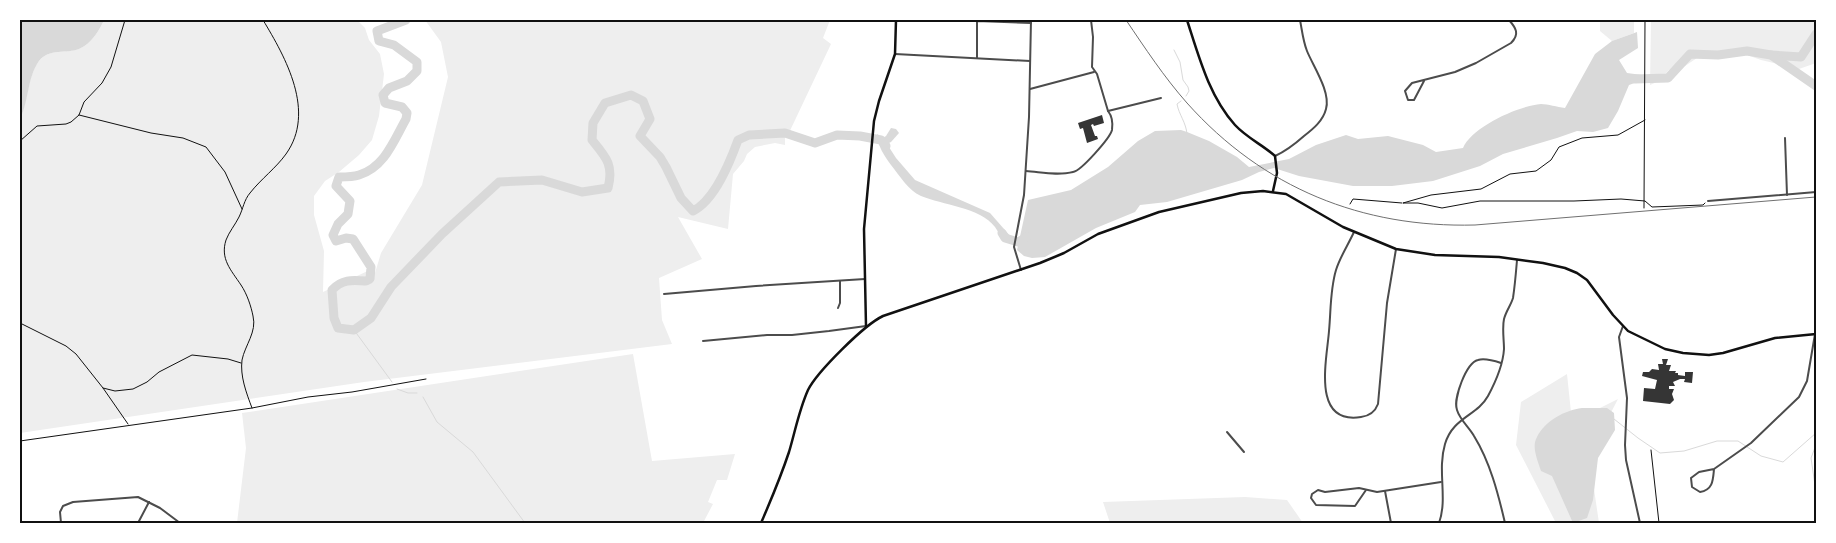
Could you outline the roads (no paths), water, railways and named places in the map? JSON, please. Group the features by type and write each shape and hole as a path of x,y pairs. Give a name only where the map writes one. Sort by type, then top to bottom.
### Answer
{"main road":[{"path":"866,326 864,229 877,108 895,54 896,20"},
{"path":"1187,20 1206,78 1226,113 1240,129 1275,156 1277,171 1273,191"},
{"path":"760,523 788,455 807,391 821,372 866,326 883,316 1058,256 1103,232 1167,210 1241,193 1273,191 1291,197 1354,232 1396,249 1435,256 1494,257 1517,260 1552,265 1578,273 1586,280 1623,326 1638,337 1665,349 1701,355 1723,353 1775,338 1815,334"}],"street":[{"path":"1026,170 1060,173 1078,170 1110,134 1111,116 1097,74 1092,67 1093,37 1091,20"},
{"path":"1275,156 1289,148 1313,129 1327,108 1325,93 1318,72 1306,48 1300,20"},
{"path":"1424,81 1414,100 1406,99 1405,91 1412,83 1424,81 1476,63 1511,43 1516,39 1517,32 1509,20"},
{"path":"977,58 978,21 1031,21 1030,89 1024,200 1014,247 1021,270"},
{"path":"895,54 1030,61"},
{"path":"1030,89 1094,72"},
{"path":"1108,111 1161,98"},
{"path":"1785,138 1788,195"},
{"path":"1708,201 1816,192"},
{"path":"1354,232 1338,265 1334,280 1324,380 1327,398 1334,411 1343,417 1366,416 1374,412 1378,404 1387,303 1396,249"},
{"path":"1439,523 1443,506 1441,482 1445,445 1448,435 1462,419 1487,398 1498,374 1504,352 1504,318 1513,300 1517,260"},
{"path":"664,294 865,279"},
{"path":"838,308 840,303 840,281"},
{"path":"703,341 810,333 866,326"},
{"path":"1623,326 1619,337 1627,398 1626,460 1640,523"},
{"path":"1714,469 1709,489 1700,492 1692,487 1691,478 1696,473 1714,469 1751,443 1799,396 1807,381 1815,334"},
{"path":"1501,362 1480,359 1473,362 1456,396 1456,409 1474,436 1489,466 1501,504 1504,523"},
{"path":"1228,432 1244,452"},
{"path":"1366,490 1355,506 1316,505 1311,498 1312,494 1318,490 1326,492 1359,488 1385,491 1441,482"},
{"path":"1385,491 1391,523"},
{"path":"60,523 60,512 63,506 73,502 138,497 160,508 180,523"},
{"path":"138,523 149,502"}],"waterway":[{"path":"406,20 377,31 379,41 394,45 417,62 417,71 407,81 389,88 383,95 385,103 402,107 407,113 406,119 388,152 376,166 359,175 339,177 336,186 350,201 348,214 338,224 333,235 336,241 346,238 353,239 371,267 370,279 366,281 343,282 332,290 334,318 338,328 354,330 371,318 391,287 442,234 499,182 542,180 582,192 608,188 610,180 608,162 592,140 593,123 605,103 631,95 643,101 650,119 640,136 660,157 681,198 693,211 701,206 715,190 738,140 749,135 785,133 815,143 837,135 860,136 881,140 886,146"},
{"path":"1771,55 1801,57 1816,34"},
{"path":"1174,50 1180,62 1183,80 1188,87 1189,91 1186,96"},
{"path":"1635,79 1668,78 1690,54 1718,55 1747,51 1771,55 1816,86"},
{"path":"1181,101 1177,104 1187,134"},
{"path":"1002,233 1005,238 1018,242 1027,237"},
{"path":"354,330 392,382"},
{"path":"397,389 408,393 417,393"},
{"path":"423,397 437,422 473,452 525,523"},
{"path":"1614,419 1660,453 1684,451 1717,441 1738,441 1761,456 1783,462 1816,433"},
{"path":"1816,445 1811,458 1816,492"}],"railway":[{"path":"1126,20 1155,62 1187,103 1217,133 1248,158 1282,180 1317,197 1354,210 1393,219 1433,224 1475,225 1816,197"}]}
